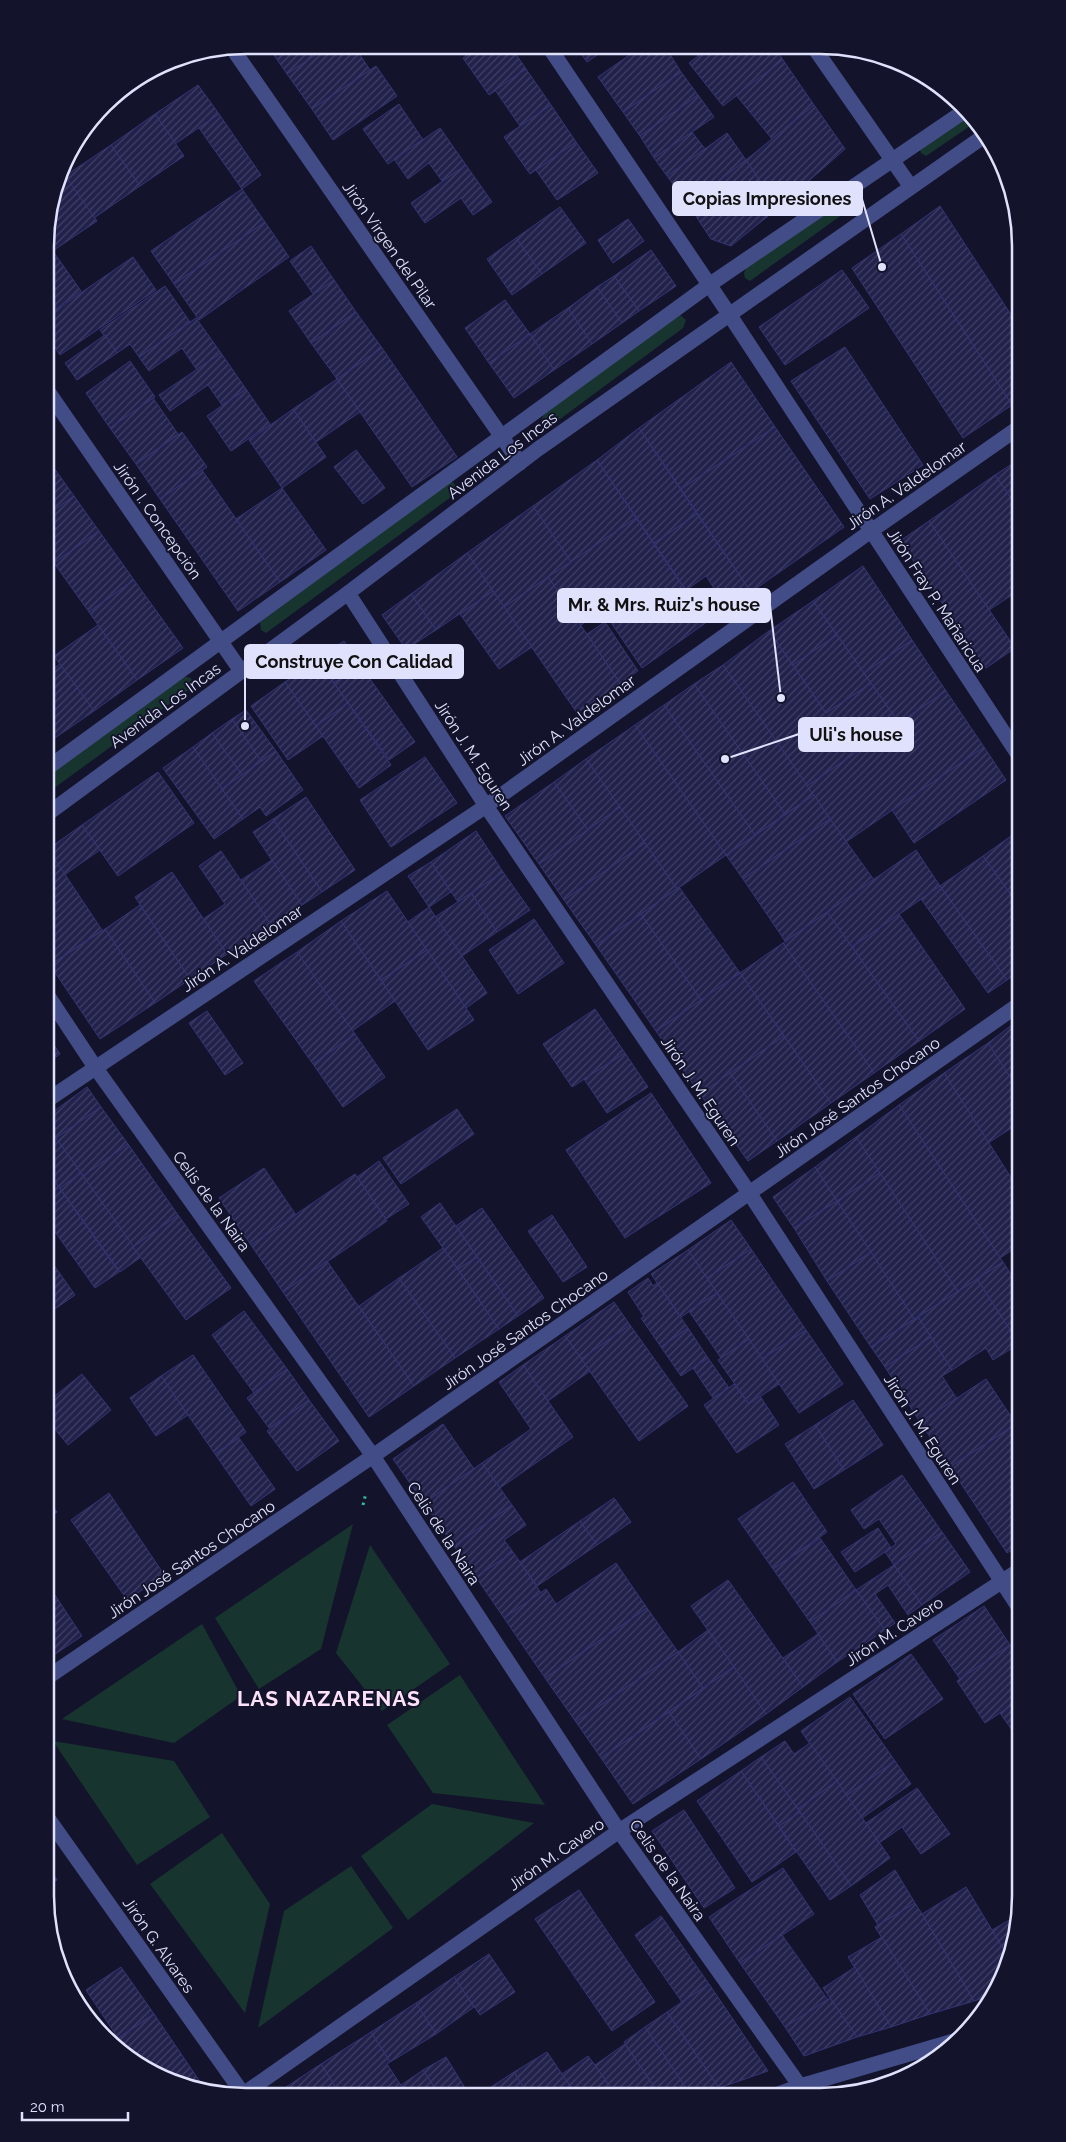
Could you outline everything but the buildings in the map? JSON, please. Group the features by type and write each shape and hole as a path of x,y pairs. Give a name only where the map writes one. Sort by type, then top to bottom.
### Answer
{"street":[{"name":"Jirón Virgen del Pilar","path":"236,54 520,463"},
{"name":"Jirón Fray P. Mañaricua","path":"554,54 729,314 1012,745"},
{"path":"819,54 911,187"},
{"name":"Avenida Los Incas","path":"54,763 709,285 960,114"},
{"name":"Avenida Los Incas","path":"54,808 348,593 520,463 980,139"},
{"name":"Jirón I. Concepción","path":"54,402 240,671"},
{"name":"Jirón A. Valdelomar","path":"54,1095 486,806 1012,432"},
{"name":"Jirón J. M. Eguren","path":"348,593 486,806 750,1194 1012,1597"},
{"name":"Celis de la Naira","path":"54,1006 95,1067 373,1456 619,1831 800,2088"},
{"name":"Jirón José Santos Chocano","path":"54,1673 373,1456 1012,1009"},
{"name":"Jirón M. Cavero","path":"253,2088 619,1831 1012,1575"},
{"name":"Jirón G. Alvares","path":"54,1827 238,2088"},
{"path":"815,2088 942,2045"}],"green space":[{"path":"962,116 970,126 926,156 920,150"},
{"path":"856,192 859,196 857,204 750,281 745,278 746,268"},
{"path":"680,315 686,320 683,328 548,428 543,425 541,420 544,414"},
{"path":"451,481 458,487 455,494 266,633 261,630 260,622"},
{"path":"183,676 191,678 190,689 54,788 54,771"},
{"path":"353,1524 321,1649 259,1689 215,1618"},
{"path":"370,1545 450,1664 382,1711 336,1653"},
{"path":"202,1624 241,1696 174,1743 62,1719"},
{"path":"460,1675 545,1805 433,1793 387,1725"},
{"path":"54,1741 174,1761 210,1817 137,1865"},
{"path":"432,1804 534,1823 408,1920 361,1856"},
{"path":"222,1833 270,1904 245,2013 150,1884"},
{"path":"351,1866 393,1928 258,2028 284,1911"}],"place":[{"name":"Copias Impresiones","path":"882,267"},
{"name":"Mr. & Mrs. Ruiz's house","path":"781,698"},
{"name":"Construye Con Calidad","path":"245,726"},
{"name":"Uli's house","path":"725,759"}],"district":[{"name":"LAS NAZARENAS","path":"329,1699"}]}
